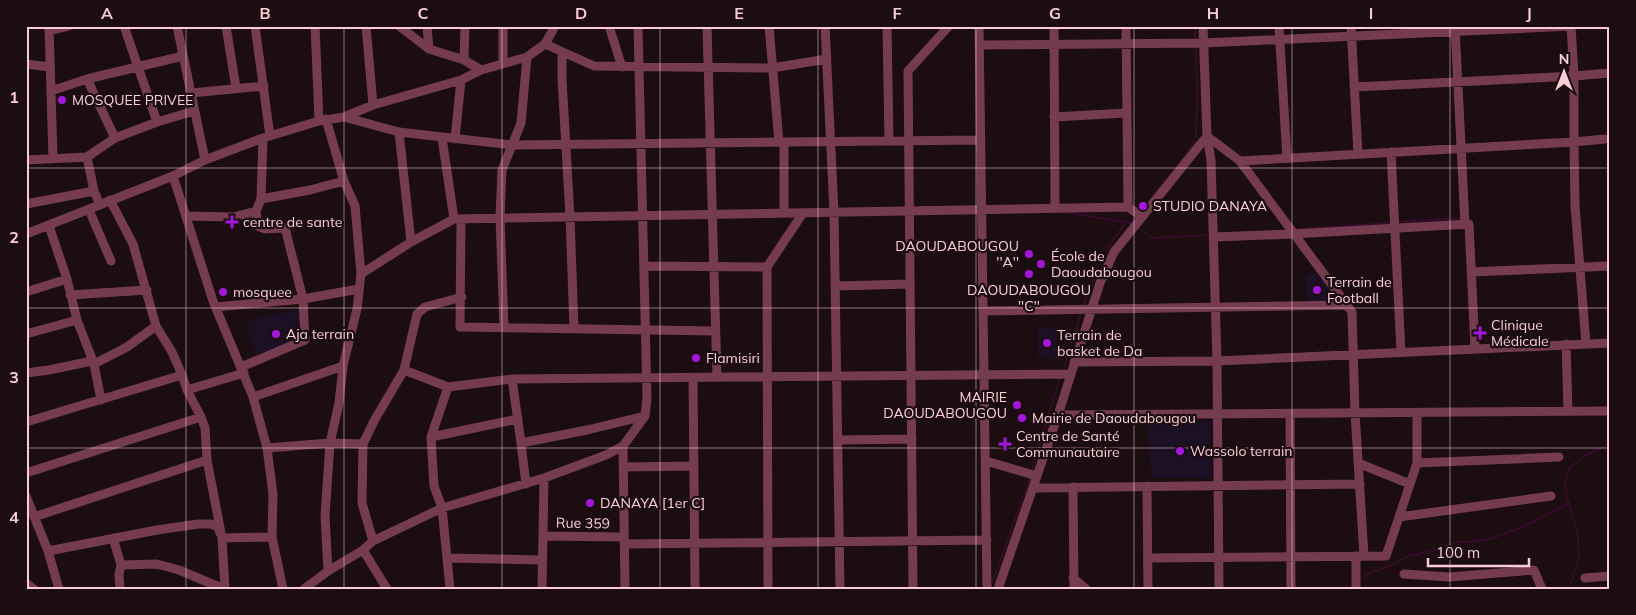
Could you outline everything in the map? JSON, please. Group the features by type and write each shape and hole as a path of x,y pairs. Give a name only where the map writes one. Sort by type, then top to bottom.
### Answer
{"street":[{"path":"53,158 49,29 69,26"},
{"path":"124,26 157,122"},
{"path":"176,26 205,160"},
{"path":"226,26 236,88"},
{"path":"187,390 242,370 305,340 304,299 285,228 265,229 258,226 256,211 261,199 267,137 264,86 255,26"},
{"path":"315,26 322,120 354,206 361,274 357,309 330,443 325,516 328,571"},
{"path":"366,26 373,105"},
{"path":"399,26 429,49 464,60 481,70"},
{"path":"427,26 429,49"},
{"path":"464,60 466,26"},
{"path":"503,26 503,63"},
{"path":"26,234 173,176 205,160 267,137 322,120 344,117 373,105 461,80 481,70 527,57 544,44 555,26"},
{"path":"609,26 622,67"},
{"path":"304,589 328,571 363,550 373,541 442,508 544,478 598,458 623,446 645,416 647,398 638,26"},
{"path":"707,26 717,377"},
{"path":"769,26 781,142 784,213"},
{"path":"825,26 834,212 840,589"},
{"path":"887,26 889,141"},
{"path":"979,26 987,589"},
{"path":"1054,26 1055,208"},
{"path":"1126,26 1128,207"},
{"path":"1203,26 1207,136 1212,160 1218,414 1219,589"},
{"path":"1279,26 1288,158"},
{"path":"1351,26 1358,154"},
{"path":"980,45 1204,43 1352,36 1455,28 1571,26 1574,76 1575,206 1586,344"},
{"path":"913,589 908,71 947,27"},
{"path":"1455,28 1465,224"},
{"path":"544,44 594,66 772,68 827,60"},
{"path":"562,53 574,328"},
{"path":"51,91 87,79 183,56"},
{"path":"504,327 500,217 502,170 521,122 527,57"},
{"path":"26,64 50,67"},
{"path":"1354,87 1610,73"},
{"path":"87,79 115,138"},
{"path":"455,139 461,80"},
{"path":"191,93 264,86"},
{"path":"26,160 86,157 115,138 157,122 194,111"},
{"path":"1054,117 1126,113"},
{"path":"344,117 399,132 512,145 981,140"},
{"path":"399,132 411,242"},
{"path":"1207,136 1240,161 1352,312 1355,413 1360,484 1360,556 1356,589"},
{"path":"998,589 1058,415 1091,309 1114,252 1207,136"},
{"path":"442,138 457,219 462,297 460,327 715,330"},
{"path":"1240,161 1605,139"},
{"path":"1390,152 1401,352"},
{"path":"86,157 94,191 100,205"},
{"path":"173,176 216,307 253,397 267,448 273,494 272,538 283,589"},
{"path":"261,199 310,190 344,181"},
{"path":"26,204 94,191"},
{"path":"110,200 133,244 156,326 172,352 205,428 207,460 222,538 224,589 179,570 157,564 120,565"},
{"path":"361,274 411,242 457,219 1128,207 1142,216"},
{"path":"89,210 111,261"},
{"path":"186,216 234,217 256,211"},
{"path":"768,589 767,267 803,213"},
{"path":"1214,237 1469,224 1475,348"},
{"path":"49,226 67,279 77,320 93,363 100,400"},
{"path":"644,266 767,267"},
{"path":"1471,272 1610,266"},
{"path":"26,292 67,279"},
{"path":"835,286 910,284"},
{"path":"216,307 304,299 359,289"},
{"path":"70,295 147,290"},
{"path":"373,541 362,503 363,444 374,421 404,370 417,314 425,307 462,297"},
{"path":"983,311 1346,305"},
{"path":"26,334 77,320"},
{"path":"26,373 93,363 127,347 156,326"},
{"path":"1074,362 1217,361 1610,342"},
{"path":"1566,344 1568,411"},
{"path":"253,397 344,366"},
{"path":"404,370 448,387 512,379 1071,374"},
{"path":"26,422 182,375"},
{"path":"693,378 695,589"},
{"path":"512,379 526,484"},
{"path":"448,387 431,437 434,486 442,508 450,589"},
{"path":"1058,415 1610,411"},
{"path":"1148,558 1386,556 1417,463 1417,413"},
{"path":"1290,414 1291,589"},
{"path":"521,443 645,416"},
{"path":"26,473 201,417"},
{"path":"431,437 518,419"},
{"path":"838,440 912,439"},
{"path":"267,448 330,443 363,444"},
{"path":"623,446 625,589"},
{"path":"1417,463 1559,457"},
{"path":"34,517 207,460"},
{"path":"986,461 1037,476"},
{"path":"1358,463 1410,484"},
{"path":"623,467 694,466"},
{"path":"542,589 544,478"},
{"path":"1033,488 1360,484"},
{"path":"1147,486 1148,589"},
{"path":"1072,487 1074,589"},
{"path":"26,496 48,551 59,589"},
{"path":"1398,517 1551,496"},
{"path":"48,551 157,530 205,524 212,524 218,527 222,538"},
{"name":"Rue 359","path":"542,536 695,544 987,540"},
{"path":"113,538 120,565 120,589"},
{"path":"222,538 272,538"},
{"path":"363,550 387,589"},
{"path":"447,558 542,560"},
{"path":"1404,574 1449,577 1534,570 1542,589"},
{"path":"1584,578 1610,576"},
{"path":"1074,578 1086,589"},
{"path":"26,583 34,589"}],"shaded area":[{"name":"Terrain de Football","path":"1316,273 1330,288 1327,298 1321,304 1310,303 1306,292 1306,275"},
{"name":"Aja terrain","path":"298,309 303,337 256,355 248,331 249,320"},
{"name":"Terrain de basket de Da","path":"1038,328 1056,328 1056,359 1038,358"},
{"name":"Wassolo terrain","path":"1210,421 1212,478 1151,478 1147,424"}],"waterway":[{"path":"1195,26 1195,41"},
{"path":"1140,212 1190,149 1196,136 1196,46"},
{"path":"1506,142 1554,139"},
{"path":"1063,212 1131,223 1137,216"},
{"path":"1398,222 1461,218"},
{"path":"1083,306 1104,255 1125,222"},
{"path":"1296,229 1391,223"},
{"path":"1141,230 1152,238 1211,235"},
{"path":"1583,263 1610,261"},
{"path":"1063,371 1081,313"},
{"path":"1032,471 1060,377"},
{"path":"1569,589 1579,557 1577,530 1567,498 1565,481 1570,467 1585,456 1604,446 1610,445"},
{"path":"991,586 1030,478"},
{"path":"1359,580 1368,574 1409,556 1431,551 1455,542 1490,539 1536,521 1569,504"}],"place":[{"name":"MOSQUEE PRIVEE","path":"62,100"},
{"name":"STUDIO DANAYA","path":"1143,206"},
{"name":"centre de sante","path":"232,222"},
{"name":"DAOUDABOUGOU ''A''","path":"1029,254"},
{"name":"École de Daoudabougou","path":"1041,264"},
{"name":"DAOUDABOUGOU ''C''","path":"1029,274"},
{"name":"Terrain de Football","path":"1317,290"},
{"name":"mosquee","path":"223,292"},
{"name":"Clinique Médicale","path":"1480,333"},
{"name":"Aja terrain","path":"276,334"},
{"name":"Terrain de basket de Da","path":"1047,343"},
{"name":"Flamisiri","path":"696,358"},
{"name":"MAIRIE DAOUDABOUGOU","path":"1017,405"},
{"name":"Mairie de Daoudabougou","path":"1022,418"},
{"name":"Centre de Santé Communautaire","path":"1005,444"},
{"name":"Wassolo terrain","path":"1180,451"},
{"name":"DANAYA [1er C]","path":"590,503"}]}
